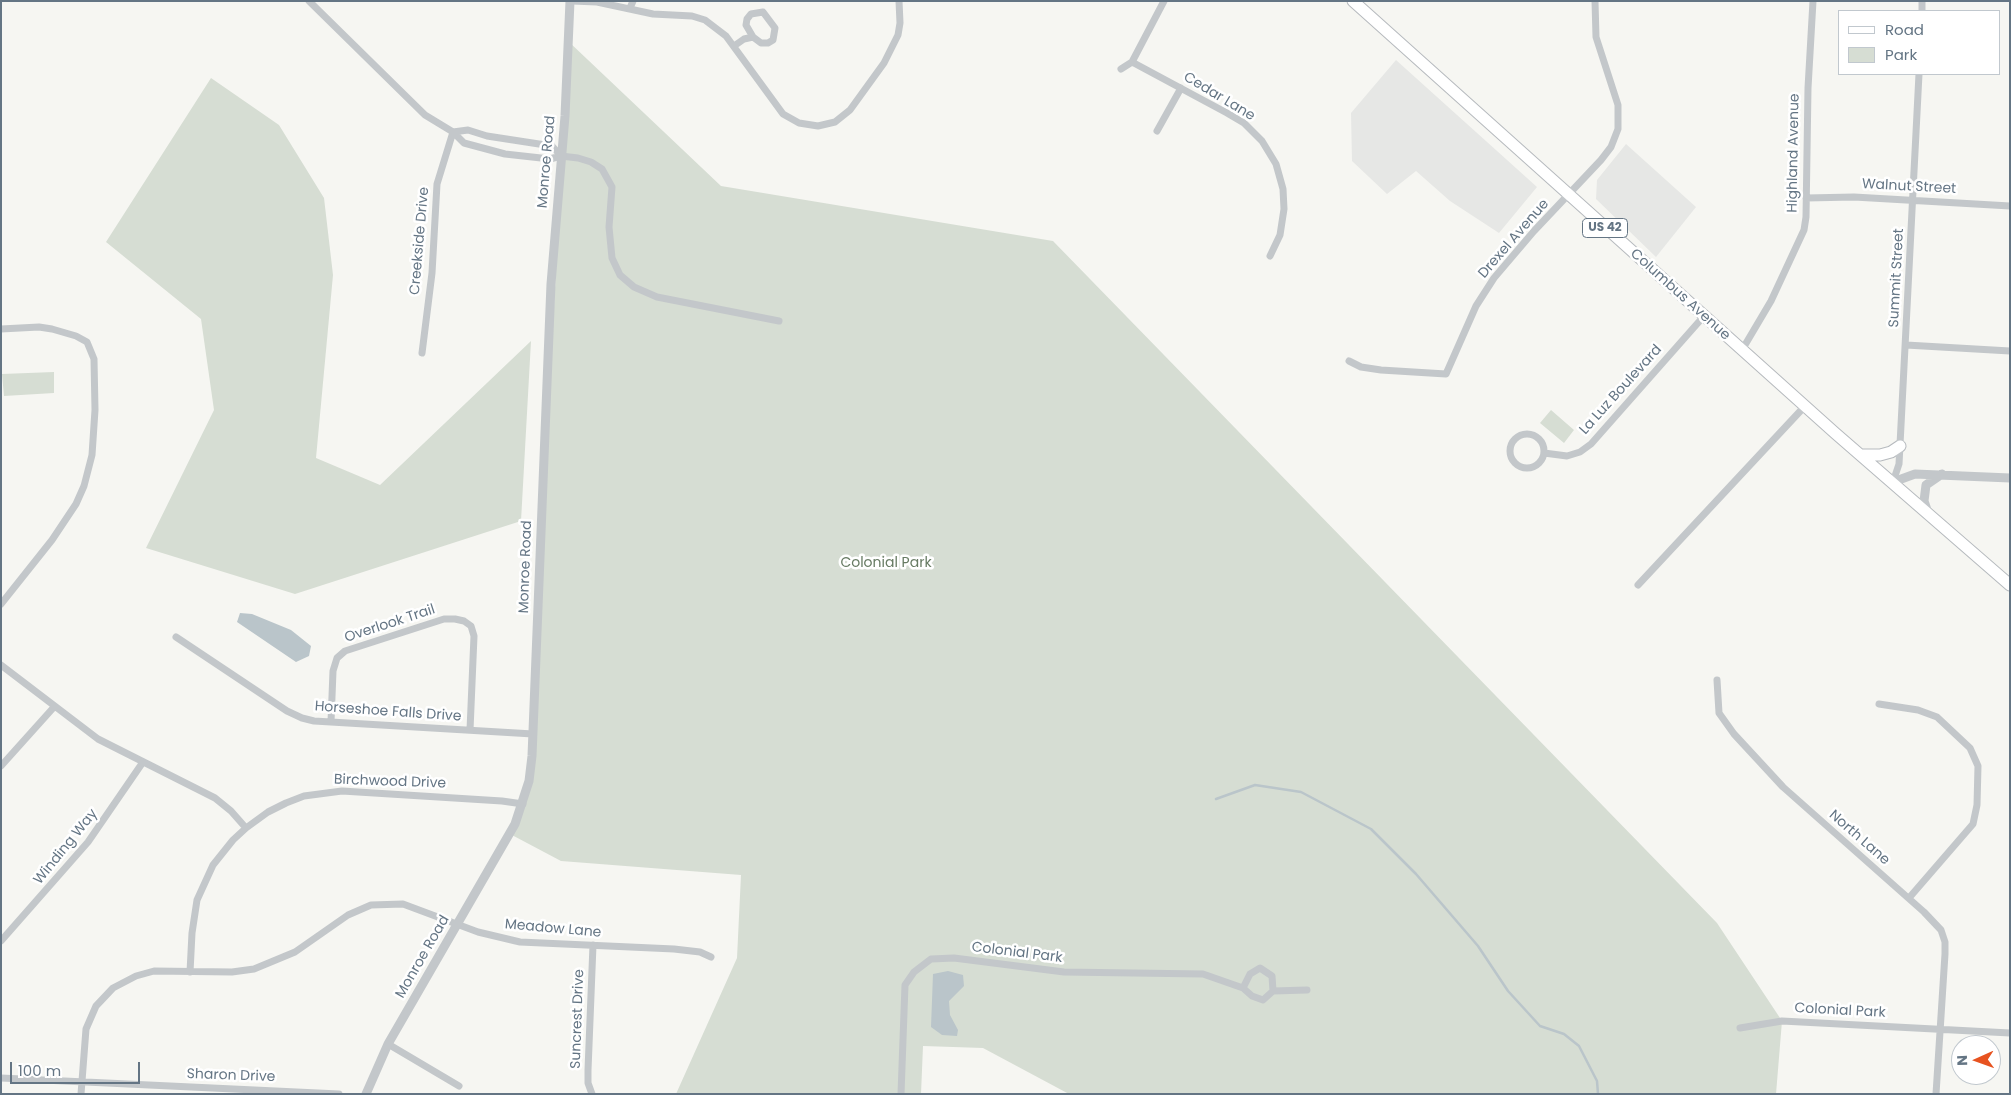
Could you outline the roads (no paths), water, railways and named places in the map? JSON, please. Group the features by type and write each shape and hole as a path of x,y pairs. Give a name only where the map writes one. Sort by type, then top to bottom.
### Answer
{"main road":[{"name":"Columbus Avenue","path":"1360,4 1704,316 2010,586"},
{"path":"1861,455 1891,452 1900,446"}],"street":[{"path":"309,1 335,24 425,115 452,132 464,143 487,150 550,159 562,156 591,162 607,174 612,194 609,227 612,258 620,275 634,287 658,297 779,320"},
{"path":"571,1 632,5 653,14 692,16 705,20 721,31 734,46 783,114 805,125 830,124 850,110 893,47 900,23 899,1"},
{"name":"Monroe Road","path":"366,1094 388,1044 503,847 523,804 529,782 533,734 552,284 571,1"},
{"path":"1121,68 1132,62 1164,1"},
{"path":"1570,196 1611,147 1620,117 1618,105 1596,37 1595,1"},
{"name":"Highland Avenue","path":"1742,350 1771,301 1804,230 1808,98 1814,1"},
{"path":"763,12 773,22 776,34 773,40 768,43 761,43 754,37 746,25 747,19 751,14 763,12"},
{"path":"734,46 744,39 754,37"},
{"name":"Cedar Lane","path":"1132,62 1244,123 1262,141 1276,164 1283,189 1284,209 1280,235 1270,256"},
{"name":"Summit Street","path":"1893,482 1899,464 1919,75"},
{"path":"1157,131 1181,88"},
{"path":"452,132 468,130 516,142 552,146 562,156"},
{"name":"Creekside Drive","path":"422,353 432,273 437,184 452,132"},
{"name":"Drexel Avenue","path":"1348,361 1361,367 1381,370 1446,374 1476,306 1494,278 1534,232 1570,196"},
{"name":"Walnut Street","path":"1806,198 1854,197 2010,206"},
{"name":"La Luz Boulevard","path":"1544,453 1568,456 1580,452 1591,444 1704,316"},
{"path":"1,329 39,327 70,334 87,342 92,352 94,436 90,468 76,504 52,540 1,604"},
{"path":"1906,345 2010,351"},
{"path":"1638,585 1805,406"},
{"path":"1528,434 1538,438 1544,447 1544,453 1539,463 1529,468 1514,462 1510,451 1514,441 1528,434"},
{"path":"1893,482 1915,474 2010,478"},
{"path":"1928,513 1924,501 1926,485 1942,474"},
{"name":"Overlook Trail","path":"331,722 333,670 337,658 345,651 444,620 455,619 464,621 471,626 474,636 470,730"},
{"name":"Horseshoe Falls Drive","path":"176,636 287,711 314,721 533,734"},
{"path":"1,666 98,739 215,798 246,828"},
{"name":"North Lane","path":"1717,680 1719,712 1734,734 1783,786 1937,925 1944,942 1936,1094"},
{"path":"1879,704 1918,710 1937,717 1970,748 1978,766 1977,805 1972,824 1909,898"},
{"path":"1,766 54,707"},
{"name":"Winding Way","path":"1,941 88,842 143,762"},
{"name":"Birchwood Drive","path":"190,972 193,919 202,888 220,855 246,828 286,802 314,794 342,791 492,800 523,804"},
{"name":"Meadow Lane","path":"81,1094 86,1029 90,1018 104,996 113,988 136,976 154,971 232,972 254,969 277,961 317,938 348,914 371,906 403,904 478,932 520,942 674,949 700,952 711,957"},
{"name":"Suncrest Drive","path":"592,1094 588,1083 588,1070 594,946"},
{"name":"Colonial Park","path":"901,1094 905,985 914,972 931,959 954,958 1064,972 1203,974 1244,988 1252,996 1263,1000 1273,991 1308,990"},
{"path":"1244,988 1250,974 1260,968 1272,976 1273,991"},
{"name":"Colonial Park","path":"1740,1028 1782,1021 2010,1033"},
{"path":"388,1044 459,1086"},
{"name":"Sharon Drive","path":"1,1078 339,1094"}],"waterway":[{"path":"1216,799 1255,785 1301,792 1371,829 1416,874 1478,946 1508,991 1540,1026 1564,1034 1579,1046 1597,1081 1598,1094"}]}
